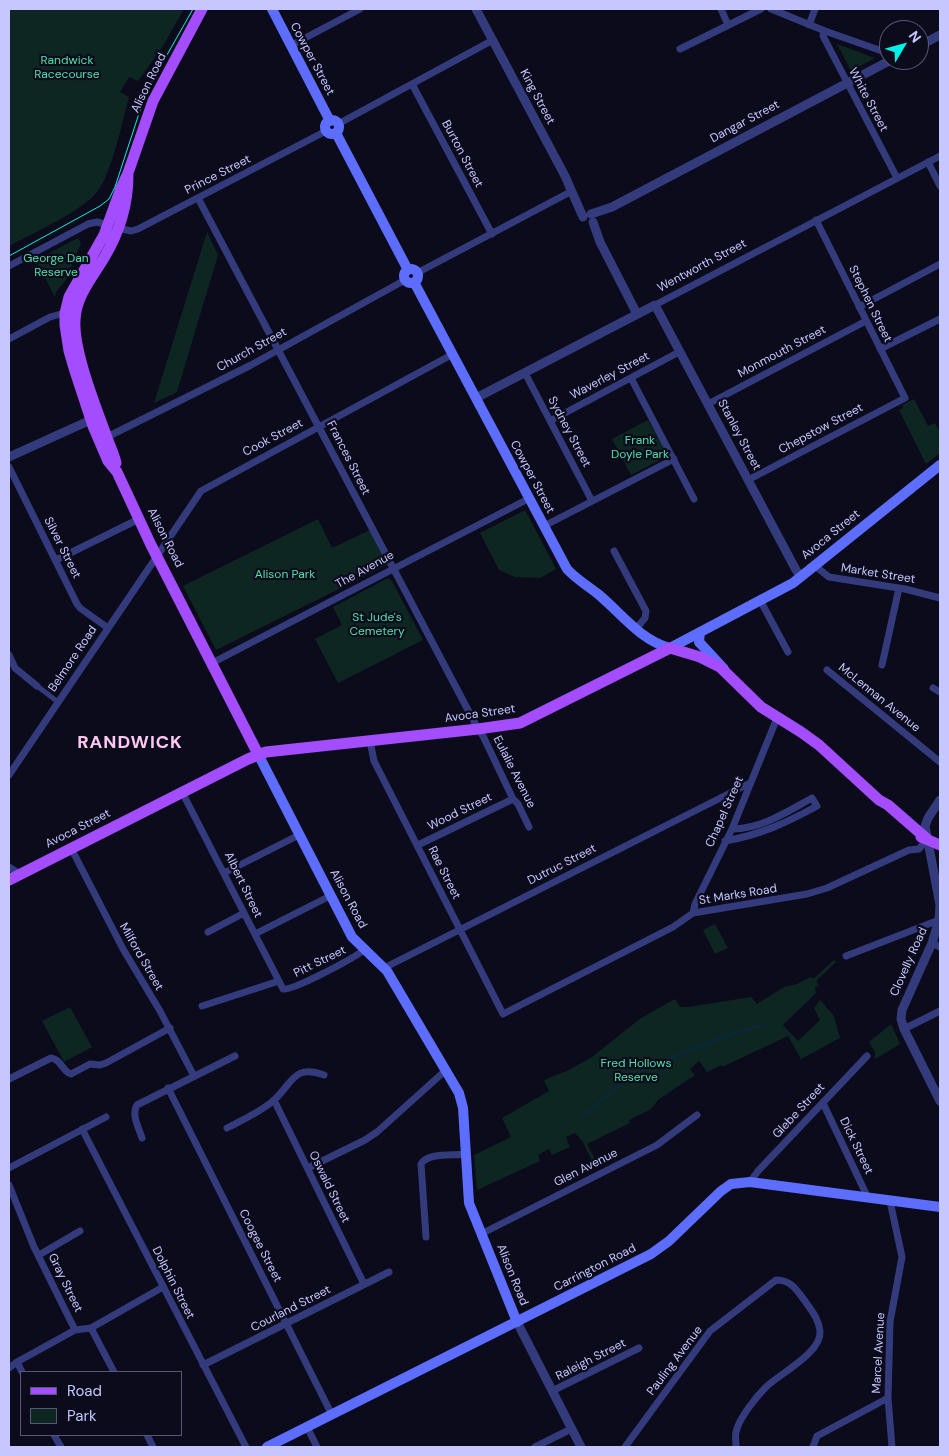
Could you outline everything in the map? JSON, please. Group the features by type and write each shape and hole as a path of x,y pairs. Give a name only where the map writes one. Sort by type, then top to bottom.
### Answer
{"main road":[{"name":"Alison Road","path":"202,9 153,101 128,173 120,188 113,227 103,237 69,297 70,312 66,336 69,351 96,418 108,461 117,472 156,556 330,896 352,937 384,968 456,1087 461,1101 468,1198 516,1322"},
{"name":"Cowper Street","path":"272,9 567,569 636,629 657,645 670,648"},
{"name":"Alison Road","path":"96,418 115,456 117,472"},
{"name":"Avoca Street","path":"9,880 267,751 478,729 524,722 646,661 801,577 940,465"},
{"path":"700,632 699,642 761,707 819,745 879,800 888,805 927,839 940,846"},
{"path":"646,661 648,638"},
{"path":"670,648 708,660 728,674"},
{"name":"Carrington Road","path":"267,1447 656,1251 726,1188 736,1183 750,1182 940,1208"}],"street":[{"path":"290,46 360,9"},
{"name":"King Street","path":"476,9 574,194 581,202 637,314"},
{"path":"721,9 728,26"},
{"path":"680,50 761,9"},
{"path":"771,9 879,50"},
{"path":"809,25 815,9"},
{"name":"White Street","path":"825,31 823,36 897,178"},
{"name":"Prince Street","path":"9,266 88,224 97,222 130,231 136,230 333,127 493,40"},
{"name":"Dangar Street","path":"589,219 879,66"},
{"name":"Burton Street","path":"412,84 492,234"},
{"name":"Wentworth Street","path":"476,398 940,156"},
{"path":"928,162 940,186"},
{"name":"Church Street","path":"107,438 250,365 411,276 574,194"},
{"name":"Frances Street","path":"198,198 478,729"},
{"name":"Stephen Street","path":"816,220 904,398"},
{"path":"859,307 940,264"},
{"name":"Stanley Street","path":"655,305 801,577"},
{"path":"9,339 50,317 70,312"},
{"path":"880,349 940,319"},
{"name":"Monmouth Street","path":"708,404 866,321"},
{"name":"Waverley Street","path":"550,420 679,352"},
{"name":"Cook Street","path":"156,556 193,500 204,488 453,354"},
{"name":"Sydney Street","path":"525,373 592,501"},
{"path":"631,378 694,499"},
{"name":"Chepstow Street","path":"748,480 904,398"},
{"path":"9,457 96,418"},
{"path":"544,526 674,459"},
{"name":"Silver Street","path":"9,467 80,608 108,628"},
{"name":"The Avenue","path":"212,663 530,498"},
{"path":"56,560 139,519"},
{"path":"614,551 646,611 645,618 636,629"},
{"name":"Belmore Road","path":"9,775 156,556"},
{"name":"Market Street","path":"815,566 829,577 899,588 940,598"},
{"path":"882,665 899,588"},
{"path":"760,600 788,652"},
{"path":"9,654 16,668 58,702"},
{"name":"McLennan Avenue","path":"827,670 940,762"},
{"path":"932,688 940,692"},
{"name":"Chapel Street","path":"693,914 695,904 732,829 777,718"},
{"name":"Eulalie Avenue","path":"478,729 529,827"},
{"name":"Rae Street","path":"370,741 374,761 503,1014"},
{"name":"Dutruc Street","path":"384,968 750,783"},
{"name":"Albert Street","path":"182,792 283,989"},
{"path":"725,841 748,837 776,828 817,806 812,798 760,824 732,829"},
{"name":"Wood Street","path":"418,845 513,799"},
{"name":"Clovelly Road","path":"940,800 926,824 927,839 940,905 936,945 902,1010 901,1019 904,1029 940,1101"},
{"path":"224,873 299,835"},
{"name":"St Marks Road","path":"503,1014 658,935 693,914 807,894 827,888 909,850 919,849 927,839"},
{"name":"Milford Street","path":"71,848 123,949 170,1028 194,1076"},
{"path":"9,867 20,874"},
{"path":"254,934 330,896"},
{"path":"208,932 244,913"},
{"path":"846,956 939,920"},
{"name":"Pitt Street","path":"283,989 288,990 354,958 365,950"},
{"name":"Pitt Street","path":"202,1006 278,981"},
{"path":"904,1029 940,1011"},
{"path":"9,1079 50,1058 56,1059 66,1072 71,1074 90,1064 106,1063 170,1028"},
{"path":"142,1138 135,1116 135,1108 140,1102 235,1056"},
{"name":"Glebe Street","path":"750,1182 758,1171 867,1056"},
{"path":"227,1128 274,1100 284,1086 302,1072 310,1070 324,1075"},
{"path":"308,1168 365,1140 377,1132 446,1070"},
{"name":"Coogee Street","path":"168,1088 332,1415"},
{"name":"Oswald Street","path":"274,1100 364,1284"},
{"name":"Dick Street","path":"822,1103 868,1198"},
{"name":"Glen Avenue","path":"481,1234 657,1145 697,1115"},
{"path":"9,1168 106,1117"},
{"name":"Dolphin Street","path":"82,1129 246,1447"},
{"path":"426,1237 421,1164 423,1160 431,1157 466,1154"},
{"name":"Gray Street","path":"9,1185 34,1247 75,1330"},
{"name":"Marcel Avenue","path":"890,1201 902,1257 890,1322 888,1398 892,1447"},
{"path":"39,1255 80,1231"},
{"name":"Courland Street","path":"203,1365 389,1272"},
{"name":"Pauling Avenue","path":"625,1447 710,1331 776,1280 784,1280 792,1284 799,1291 816,1315 821,1332 815,1346 801,1361 766,1387 743,1416 736,1432 736,1447"},
{"path":"9,1368 16,1362 75,1330 91,1328 163,1287"},
{"name":"Alison Road","path":"516,1322 581,1447"},
{"path":"91,1328 113,1371"},
{"name":"Raleigh Street","path":"552,1391 639,1348"},
{"path":"16,1362 21,1371"},
{"path":"814,1447 817,1436 888,1398"},
{"path":"306,1427 317,1447"},
{"path":"535,1447 571,1429"}],"green space":[{"name":"Randwick Racecourse","path":"9,9 184,9 163,46 138,81 129,77 120,92 129,97 112,161 97,192 80,207 9,246"},
{"path":"837,44 875,58 851,71"},
{"path":"207,232 218,255 177,392 154,403"},
{"name":"George Dan Reserve","path":"78,238 81,243 66,280 56,292 55,297 36,260"},
{"path":"914,399 928,426 935,423 940,432 940,453 926,464 899,410 903,408 902,405"},
{"name":"Frank Doyle Park","path":"648,420 668,456 631,475 612,439"},
{"path":"525,510 556,569 540,578 515,577 499,570 480,533"},
{"name":"Alison Park","path":"318,519 332,548 370,530 387,565 216,650 183,586"},
{"name":"St Jude's Cemetery","path":"388,578 392,581 423,640 338,683 315,639 342,625 333,607"},
{"path":"715,924 728,948 715,954 703,930"},
{"name":"Fred Hollows Reserve","path":"834,960 836,962 816,981 819,985 815,988 816,993 783,1025 798,1041 820,1020 814,1008 820,1000 834,1016 840,1038 801,1059 788,1036 722,1067 721,1065 707,1072 699,1061 690,1069 695,1075 658,1100 651,1109 629,1120 630,1123 587,1144 597,1163 594,1165 583,1142 575,1133 566,1137 570,1147 552,1155 549,1149 538,1155 540,1161 477,1190 474,1155 511,1137 502,1118 549,1091 544,1080 569,1070 592,1057 641,1018 675,999 680,1007 751,997 757,1004 784,987 797,984 811,977 813,979"},
{"path":"70,1007 92,1047 64,1062 42,1021"},
{"path":"891,1024 900,1044 875,1059 875,1052 869,1042"}],"waterway":[{"path":"583,1116 618,1086 647,1067 732,1034 762,1025"}],"tram line":[{"path":"9,256 100,206 109,199 115,187 146,92 193,9"}],"district":[{"name":"RANDWICK","path":"130,743"}]}
